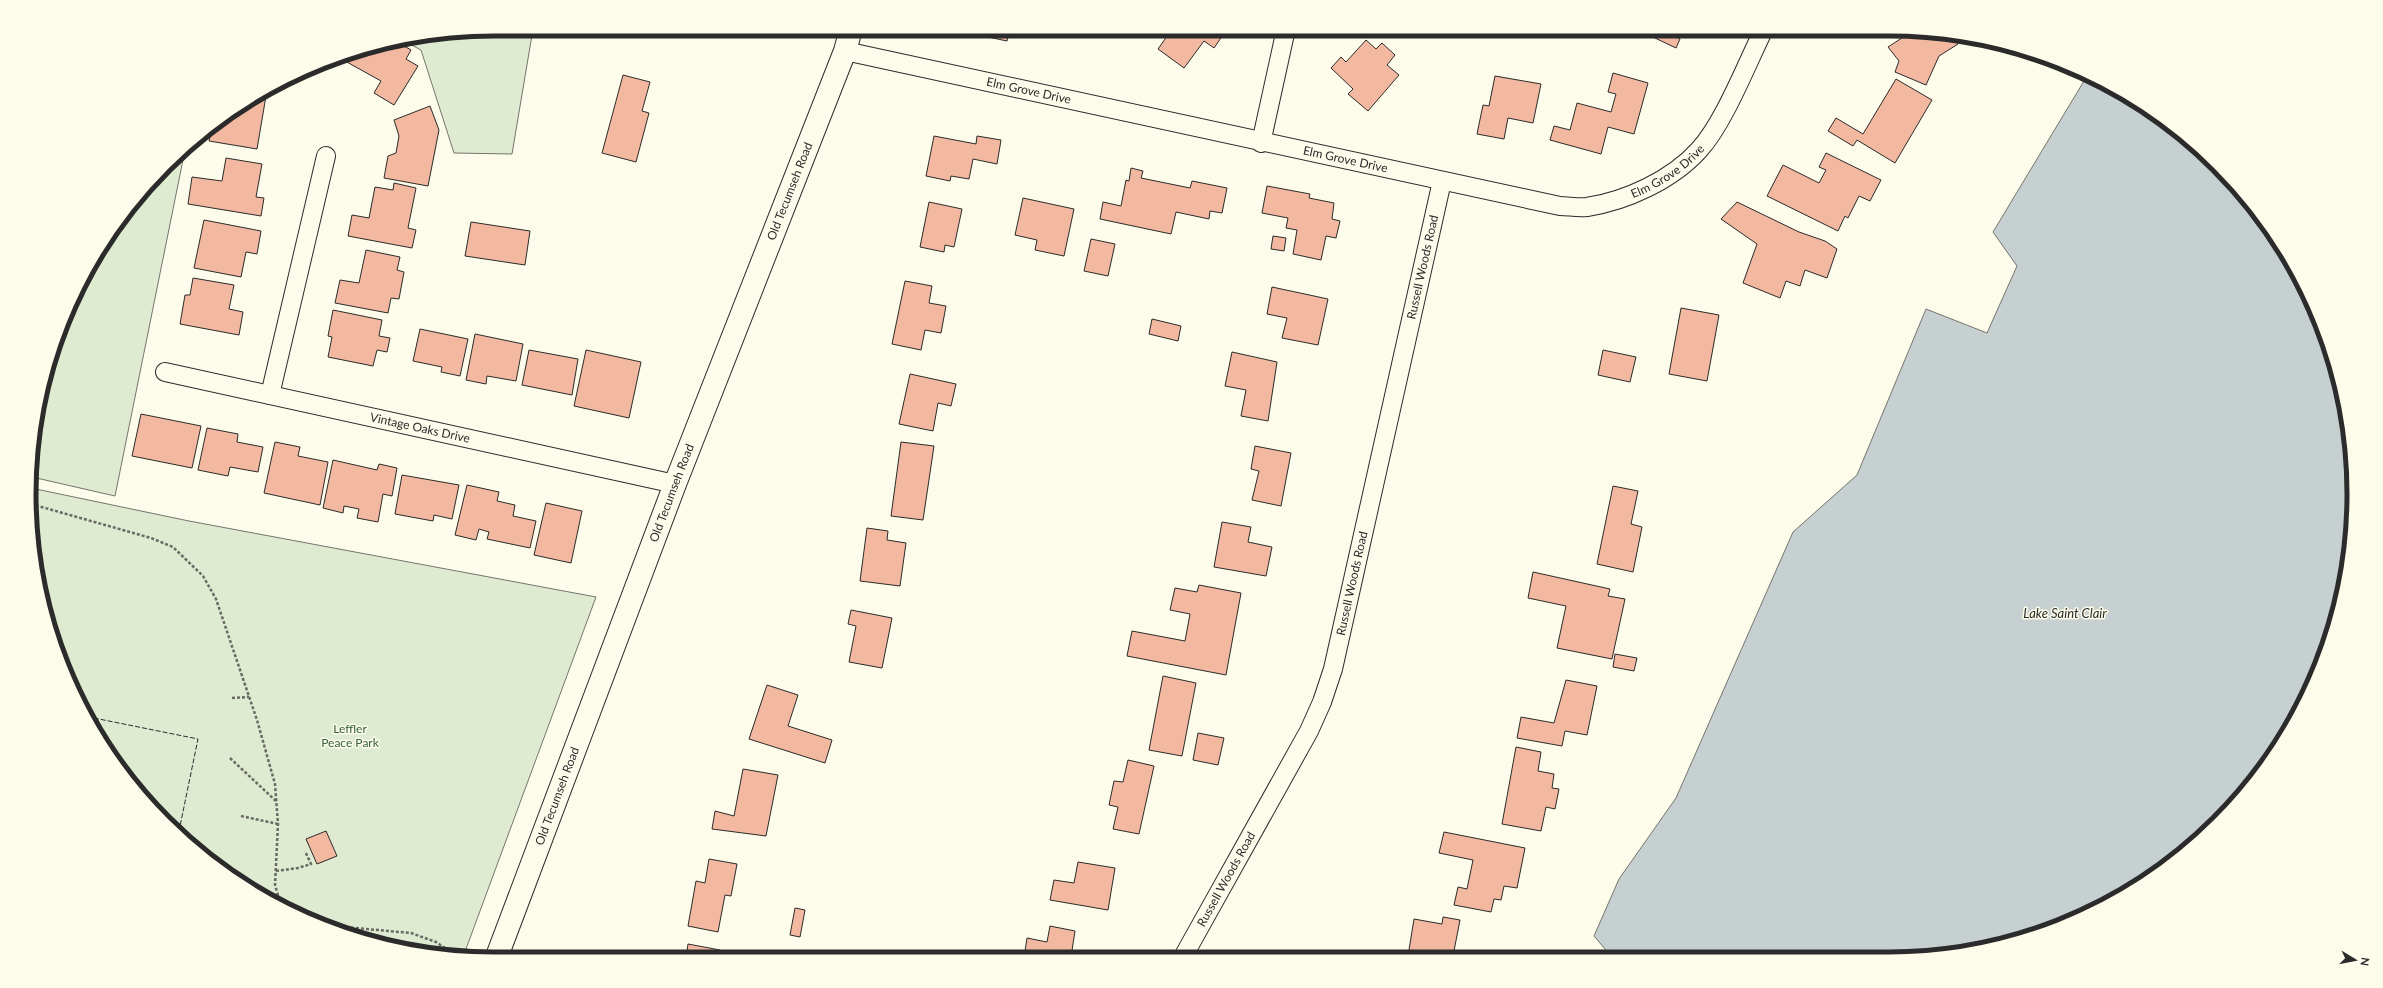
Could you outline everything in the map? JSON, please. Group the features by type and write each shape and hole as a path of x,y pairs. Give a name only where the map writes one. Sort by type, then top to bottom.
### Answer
{"main road":[{"name":"Old Tecumseh Road","path":"499,952 675,484 845,51 849,36"}],"street":[{"path":"1261,143 1284,36"},
{"name":"Elm Grove Drive","path":"845,51 1261,143 1560,206 1585,207 1610,202 1644,189 1676,170 1700,150 1719,120 1761,36"},
{"path":"270,395 326,156"},
{"name":"Russell Woods Road","path":"1186,952 1309,731 1331,675 1442,181"},
{"name":"Vintage Oaks Drive","path":"165,372 675,484"}],"path":[{"path":"36,506 151,538 173,547 203,576 216,599 249,697 275,784 278,802 276,885 279,899"},
{"path":"232,698 249,697"},
{"path":"230,758 278,802"},
{"path":"241,816 278,824"},
{"path":"276,871 298,868 311,864 305,851"},
{"path":"345,927 411,933 436,942 447,949"}],"green space":[{"path":"532,36 512,154 454,153 421,50 410,44 464,37"},
{"path":"183,158 115,496 37,478 40,434 45,405 60,347 83,291 97,265 131,215 170,170"},
{"name":"Leffler Peace Park","path":"36,489 189,521 596,597 465,951 405,943 347,928 291,905 265,891 215,857 192,838 170,818 131,773 97,723 83,697 60,641 45,583 40,554 37,524"}],"water":[{"name":"Lake Saint Clair","path":"2085,80 2118,97 2143,113 2191,150 2213,170 2233,192 2270,240 2300,291 2323,347 2338,405 2346,464 2346,524 2338,583 2323,641 2300,697 2286,723 2252,773 2213,818 2191,838 2168,857 2118,891 2092,905 2036,928 1978,943 1919,951 1608,952 1594,936 1619,879 1676,798 1793,532 1857,475 1926,309 1987,333 2017,266 1993,232"}],"building":[{"path":"988,36 1008,36 1007,41"},
{"path":"1167,36 1222,36 1214,48 1204,41 1184,68 1158,49"},
{"path":"1651,36 1674,36 1680,39 1676,48"},
{"path":"1904,37 1949,40 1956,41 1958,44 1939,56 1926,85 1895,72 1899,61 1888,47"},
{"path":"1366,40 1376,49 1382,43 1395,55 1387,65 1399,75 1368,111 1348,94 1353,89 1331,68 1341,57 1346,62"},
{"path":"403,45 411,50 406,59 418,66 394,105 374,93 381,81 345,61"},
{"path":"1613,73 1648,83 1634,134 1608,127 1601,154 1550,140 1554,126 1570,130 1577,103 1611,112 1616,94 1608,92"},
{"path":"623,75 650,82 642,111 649,113 636,162 602,153"},
{"path":"1495,76 1541,84 1533,123 1508,118 1504,139 1477,134 1483,105 1489,106"},
{"path":"1896,79 1932,100 1895,163 1857,140 1853,146 1828,131 1836,118 1863,134"},
{"path":"266,97 257,149 209,141 210,135 215,131"},
{"path":"430,106 439,130 428,186 384,178 388,156 396,153 399,136 394,120"},
{"path":"934,136 976,144 977,136 1001,140 997,164 973,159 969,179 951,176 950,181 926,176"},
{"path":"1826,153 1881,180 1870,201 1859,196 1848,218 1845,216 1838,231 1767,196 1783,165 1819,183 1826,170 1819,167"},
{"path":"226,158 262,164 256,197 264,198 261,216 188,204 192,177 222,181"},
{"path":"1131,168 1143,171 1141,178 1190,188 1192,181 1227,188 1222,213 1210,211 1209,219 1176,212 1171,234 1100,219 1103,202 1121,206 1126,180 1129,181"},
{"path":"394,183 416,188 408,228 416,230 412,248 348,236 352,215 369,218 375,187 393,190"},
{"path":"1267,186 1310,194 1309,198 1334,203 1332,219 1340,221 1336,238 1326,236 1321,260 1293,254 1297,230 1286,228 1288,218 1262,213"},
{"path":"1023,198 1074,209 1064,256 1035,250 1037,240 1015,235"},
{"path":"929,202 962,209 954,247 945,245 944,252 920,247"},
{"path":"1737,202 1799,232 1825,241 1837,249 1827,278 1805,270 1800,286 1786,281 1780,298 1743,283 1757,244 1721,219"},
{"path":"204,220 261,231 257,254 246,252 241,277 194,268"},
{"path":"471,222 530,231 525,265 465,256"},
{"path":"1273,236 1286,238 1284,251 1271,249"},
{"path":"1091,239 1115,244 1108,276 1084,271"},
{"path":"366,250 400,257 397,270 404,272 399,299 391,298 388,313 335,303 340,280 359,283"},
{"path":"193,278 234,285 229,309 243,312 239,335 180,324 185,295 190,295"},
{"path":"905,281 932,286 929,303 946,306 941,333 925,330 921,350 892,344"},
{"path":"1272,287 1328,299 1318,345 1282,338 1287,318 1267,314"},
{"path":"1681,308 1719,315 1707,381 1669,374"},
{"path":"333,310 382,320 379,336 390,338 387,352 377,350 373,366 328,357 332,337 328,336"},
{"path":"1152,319 1181,326 1178,341 1149,334"},
{"path":"420,329 468,339 460,376 441,372 442,367 413,361"},
{"path":"475,334 523,344 516,381 487,376 486,384 466,380"},
{"path":"529,350 578,359 572,395 522,385"},
{"path":"586,350 641,362 629,418 574,406"},
{"path":"1603,350 1636,357 1630,382 1598,375"},
{"path":"1232,352 1277,362 1268,421 1241,416 1246,390 1225,386"},
{"path":"910,374 956,384 951,406 938,403 933,431 899,424"},
{"path":"141,414 201,426 192,468 132,456"},
{"path":"207,428 238,434 237,442 263,447 258,472 230,467 228,476 198,470"},
{"path":"275,442 300,447 298,456 328,462 320,505 264,493"},
{"path":"901,442 934,446 923,520 891,516"},
{"path":"1255,446 1291,453 1281,506 1252,500 1259,471 1251,469"},
{"path":"333,460 377,470 379,464 397,468 392,496 383,494 378,522 357,518 359,509 344,506 343,513 323,508"},
{"path":"402,475 459,485 452,519 434,515 433,521 395,514"},
{"path":"467,485 499,492 497,501 515,505 513,516 536,521 530,548 487,539 489,532 479,529 476,540 455,535"},
{"path":"1613,486 1638,491 1631,524 1642,527 1633,572 1597,564"},
{"path":"546,503 582,511 571,563 534,555"},
{"path":"1222,522 1251,527 1248,542 1272,547 1266,576 1214,567"},
{"path":"867,528 888,531 887,540 906,543 900,586 860,581"},
{"path":"1533,572 1610,589 1608,596 1625,599 1612,659 1557,648 1566,606 1528,598"},
{"path":"1199,585 1241,593 1226,675 1127,656 1132,631 1185,641 1190,614 1170,610 1175,588 1197,592"},
{"path":"851,610 892,618 882,668 849,662 856,626 848,624"},
{"path":"1615,654 1637,658 1634,671 1613,667"},
{"path":"1163,676 1196,683 1182,756 1149,750"},
{"path":"1566,680 1597,686 1587,735 1565,731 1562,746 1517,738 1521,717 1554,723"},
{"path":"767,685 798,695 788,726 832,740 825,763 749,739"},
{"path":"1198,733 1224,738 1218,765 1193,760"},
{"path":"1516,747 1541,752 1538,771 1554,774 1552,788 1559,789 1555,809 1546,807 1541,831 1502,824"},
{"path":"1128,760 1154,766 1139,834 1113,829 1118,807 1109,805 1114,781 1123,782"},
{"path":"743,769 778,775 766,836 712,829 715,811 734,816"},
{"path":"326,831 337,856 317,864 306,839"},
{"path":"1444,832 1525,848 1517,888 1504,886 1501,900 1494,899 1491,912 1454,905 1458,887 1467,889 1473,860 1439,853"},
{"path":"709,859 737,864 731,896 725,895 718,932 688,926 696,881 705,883"},
{"path":"1078,862 1115,868 1108,910 1050,900 1054,880 1074,883"},
{"path":"795,908 805,910 800,937 790,935"},
{"path":"1443,917 1460,920 1454,952 1409,952 1414,919 1442,924"},
{"path":"1050,926 1075,931 1072,952 1025,952 1027,938 1047,942"},
{"path":"688,944 720,950 720,952 687,952"}],"fence":[{"path":"94,718 198,739 180,827"}]}
